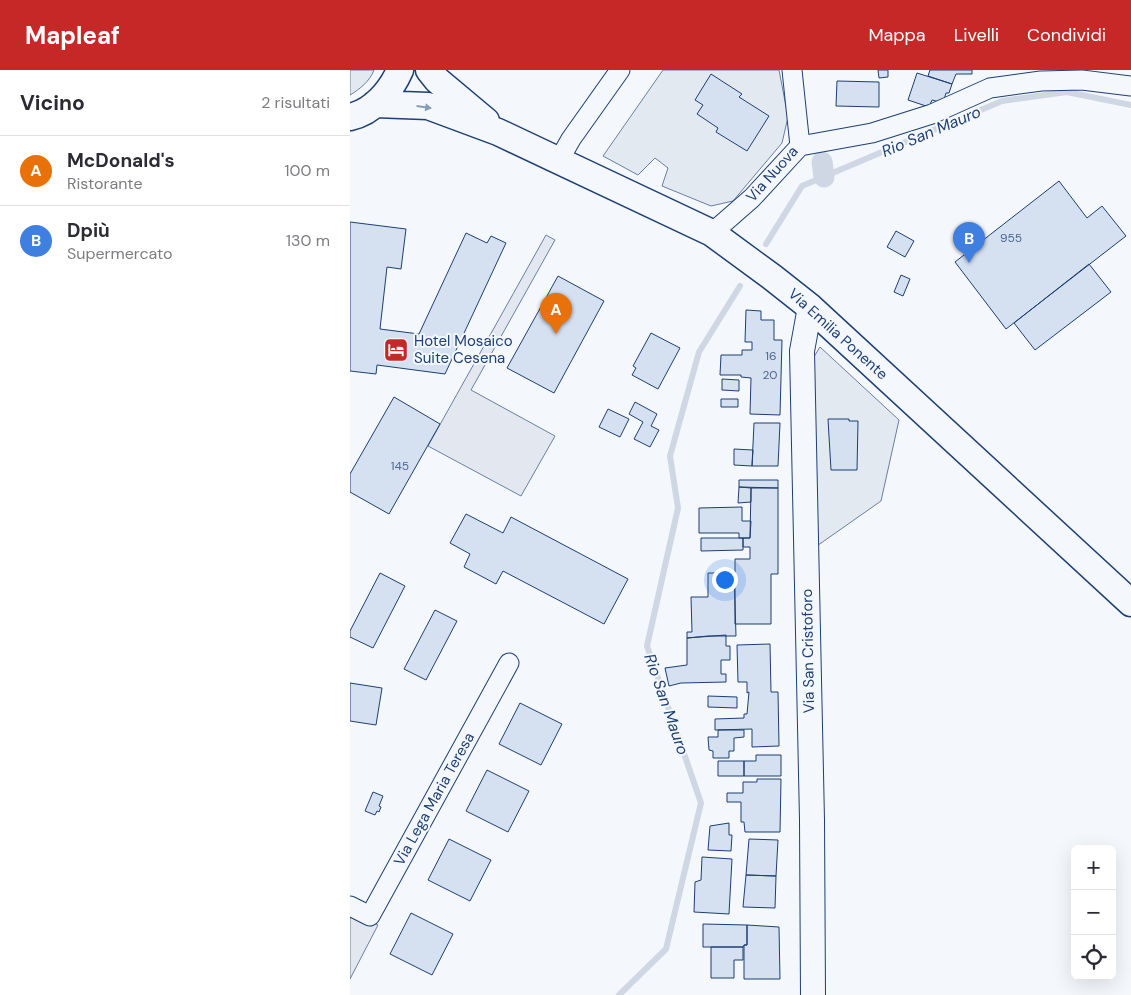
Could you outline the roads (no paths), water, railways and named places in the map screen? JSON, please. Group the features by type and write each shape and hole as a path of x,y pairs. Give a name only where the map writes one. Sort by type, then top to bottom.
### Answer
{"main road":[{"path":"350,117 375,104 389,90 400,70"},
{"name":"Via Emilia Ponente","path":"429,70 437,80 498,132"},
{"name":"Via Emilia Ponente","path":"375,104 428,106 498,132 558,162 712,233 772,276 810,307 1131,603"}],"street":[{"path":"558,162 571,139 620,70"},
{"name":"Via Nuova","path":"712,233 752,198 800,146 792,70"},
{"path":"800,146 872,132 932,114 990,88 1041,81 1082,80 1131,86"},
{"name":"Via San Cristoforo","path":"810,307 802,351 813,995"},
{"name":"Via Lega Maria Teresa","path":"350,906 370,916 510,663"}],"waterway":[{"name":"Rio San Mauro","path":"766,244 802,186 1002,101 1067,92 1131,105"},
{"path":"822,162 824,177"},
{"name":"Rio San Mauro","path":"619,995 666,949 701,803 647,646 678,508 670,456 699,352 740,286"}],"place":[{"name":"Dpiù","path":"969,263"},
{"name":"McDonald's","path":"556,334"},
{"name":"Hotel Mosaico Suite Cesena","path":"396,350"}]}
